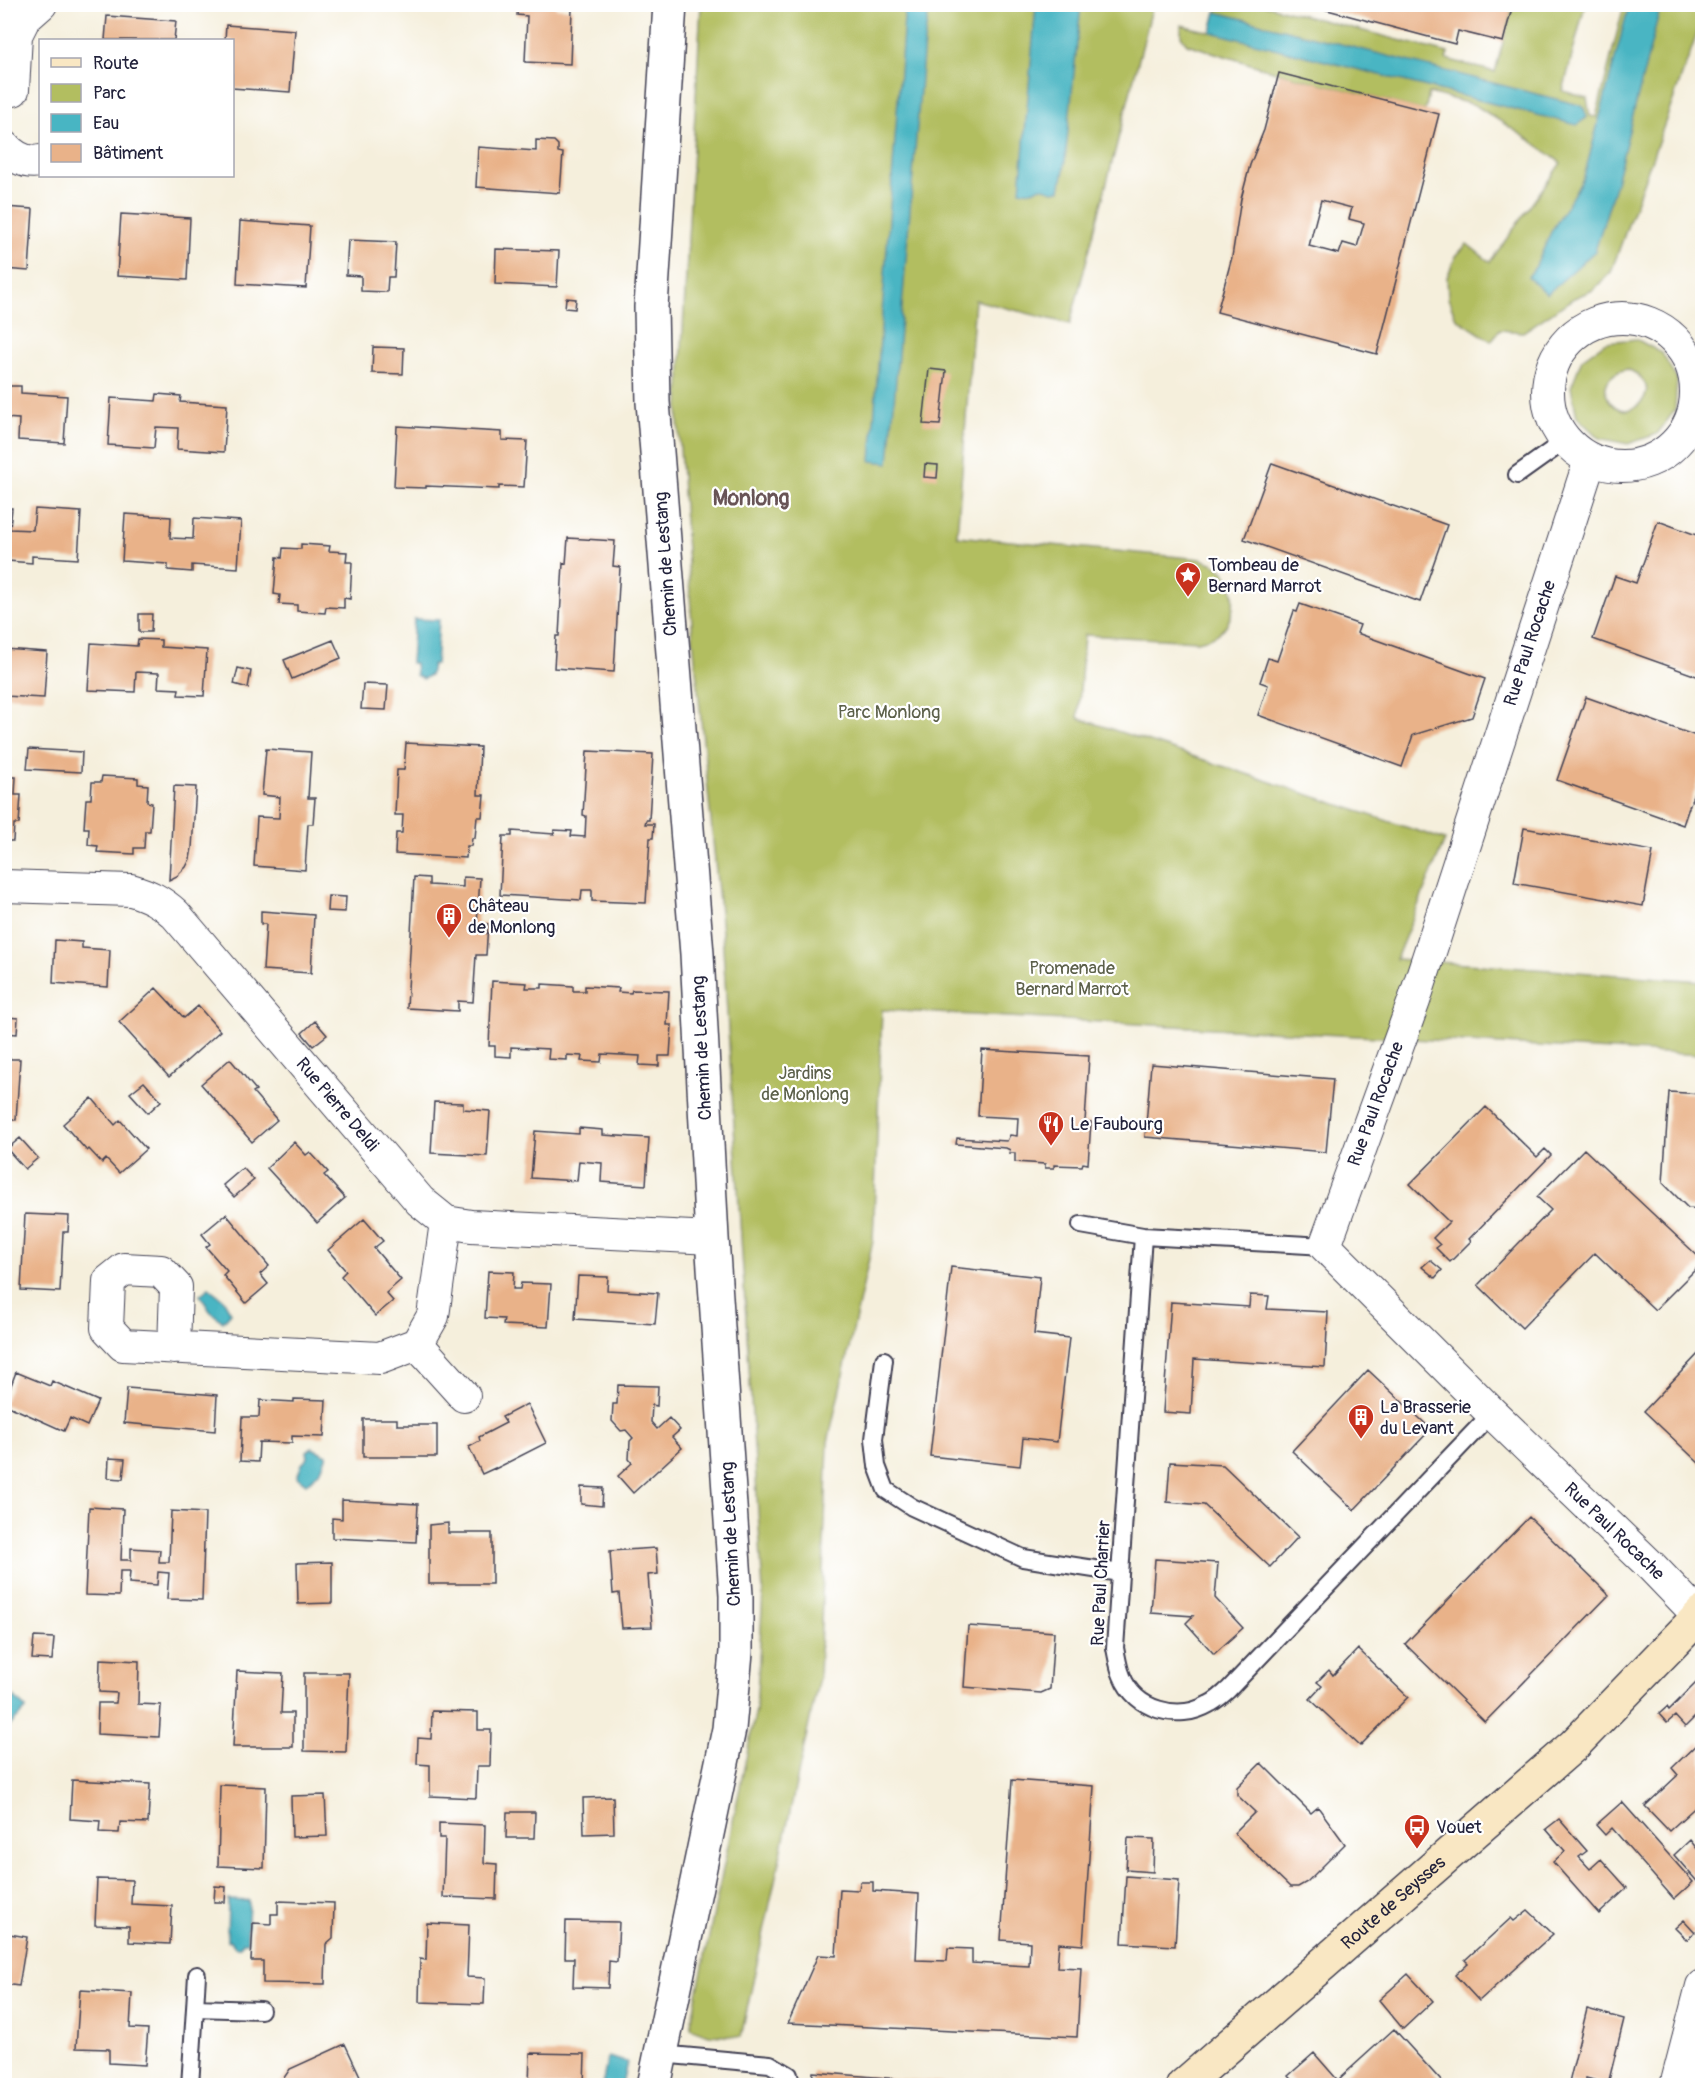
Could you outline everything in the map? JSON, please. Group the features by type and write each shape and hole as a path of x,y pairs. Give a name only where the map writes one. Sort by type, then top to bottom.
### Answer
{"main road":[{"name":"Route de Seysses","path":"1183,2085 1574,1745 1702,1616"}],"street":[{"path":"19,91 16,35 24,19 41,4"},
{"name":"Chemin de Lestang","path":"654,2085 729,1729 736,1652 735,1595 712,1238 697,954 653,402 651,307 670,4"},
{"path":"4,146 21,160 39,161"},
{"path":"1630,317 1655,325 1667,332 1685,351 1695,375 1697,401 1695,427 1665,454 1641,465 1615,467 1590,460 1577,452 1559,433 1549,409 1547,383 1555,358 1580,330 1604,319 1630,317"},
{"name":"Rue Paul Rocache","path":"1590,460 1414,1001 1325,1246 1492,1413 1702,1616"},
{"name":"Rue Pierre Deldi","path":"4,886 131,890 147,894 164,903 420,1201 446,1222 471,1227 712,1238"},
{"path":"174,1348 380,1358 417,1344 433,1316 446,1222"},
{"path":"417,1344 464,1396"},
{"path":"1676,2085 1694,2053 1702,1986"}],"lane":[{"path":"1516,475 1566,440"},
{"path":"1081,1225 1143,1236 1325,1246"},
{"name":"Rue Paul Charrier","path":"1143,1236 1115,1648 1122,1677 1136,1699 1159,1711 1185,1712 1209,1705 1228,1690 1492,1413"},
{"path":"884,1359 874,1439 877,1466 886,1490 912,1507 1023,1558 1120,1573"},
{"path":"190,2085 197,1975"},
{"path":"195,2008 261,2010"},
{"path":"660,2054 770,2064 789,2075 792,2085"}],"green space":[{"path":"701,5 1153,5 1070,324 975,300 957,536 1201,559 1222,570 1232,587 1233,607 1226,626 1214,636 1198,641 1084,635 1078,718 1445,840 1396,959 1702,981 1702,1055 882,1010 873,1241 828,1442 819,1678 741,2037 709,2035 690,2028 756,1710 763,1592 722,932 693,639 678,419"},
{"path":"1218,5 1265,5 1448,53 1446,59 1495,72 1513,5 1585,5 1563,91 1587,98 1590,116 1596,117 1624,5 1702,5 1702,20 1611,272 1593,290 1574,298 1523,332 1500,330 1491,341 1456,318 1448,298 1447,277 1456,256 1467,244 1490,262 1561,163 1475,105 1429,93 1425,111 1279,73 1187,44 1181,36 1181,25 1211,32"},
{"path":"1636,339 1662,353 1677,380 1675,410 1657,434 1628,444 1599,438 1577,417 1571,387 1582,359 1606,342","holes":["1627,369 1641,378 1647,391 1642,401 1633,408 1624,410 1615,407 1609,400 1606,392 1607,383 1614,375"]}],"water":[{"path":"905,5 929,5 929,9 924,42 889,463 871,461"},
{"path":"1036,5 1081,5 1064,170 1060,190 1053,191 1041,187 1031,191 1020,190"},
{"path":"1629,5 1661,5 1615,186 1595,251 1547,294 1528,277 1536,266 1551,232 1584,177"},
{"path":"1216,12 1583,106 1587,117 1577,125 1211,32"},
{"path":"414,619 439,620 436,664 432,664 430,675 423,679 416,675 415,663 411,663"},
{"path":"209,1288 223,1299 231,1313 223,1322 210,1311 200,1295"},
{"path":"312,1448 327,1455 321,1470 306,1484 297,1477 302,1464 308,1458 307,1451"},
{"path":"14,1697 26,1709 5,1731 5,1706"},
{"path":"228,1900 249,1901 247,1942 243,1942 240,1947 235,1947 231,1941 227,1941"},
{"path":"608,2057 627,2062 622,2085 602,2085"}],"building":[{"path":"518,4 555,4 555,8 572,9 570,64 525,62 527,16 517,15"},
{"path":"1305,4 1513,4 1503,42 1458,31 1455,44"},
{"path":"107,16 176,21 174,39 105,39"},
{"path":"226,25 295,30 290,92 234,88 234,39 225,39"},
{"path":"1279,73 1439,114 1377,354 1217,312 1232,257 1241,199 1250,165 1264,130","holes":["1321,200 1352,208 1349,219 1364,223 1357,247 1343,243 1339,254 1309,246"]},
{"path":"536,140 554,141 558,145 558,152 563,153 560,193 476,187 478,147 536,151"},
{"path":"4,207 33,209 29,271 4,269"},
{"path":"121,214 190,218 187,280 117,276"},
{"path":"240,221 310,226 306,288 237,284"},
{"path":"348,240 396,242 394,277 388,277 387,292 361,291 361,276 346,275"},
{"path":"496,249 559,251 557,287 495,284"},
{"path":"566,298 576,299 575,309 565,308"},
{"path":"373,347 404,348 403,374 372,373"},
{"path":"929,369 946,371 940,425 923,424"},
{"path":"4,386 21,386 21,393 67,396 64,443 18,440 19,419 4,418"},
{"path":"157,394 181,396 180,402 227,405 224,452 177,449 178,428 156,427 154,448 108,445 111,398 156,401"},
{"path":"397,426 502,432 502,440 527,441 524,487 499,486 499,489 394,487"},
{"path":"1272,463 1447,525 1420,602 1244,539"},
{"path":"925,464 938,465 937,478 924,477"},
{"path":"4,508 12,508 10,529 33,530 35,509 81,512 78,559 32,556 32,563 8,561 9,555 4,555"},
{"path":"125,514 171,517 170,538 193,539 194,518 241,521 238,568 192,565 192,572 168,570 168,564 122,561"},
{"path":"1658,521 1702,537 1702,678 1593,639 1615,576 1636,583"},
{"path":"568,538 615,541 613,566 620,567 614,672 554,668 556,636 559,636 563,563 566,564"},
{"path":"301,544 330,546 329,551 347,552 346,562 352,562 350,599 344,598 344,608 326,607 325,613 297,611 297,605 279,604 280,595 274,594 277,557 282,558 283,548 301,549"},
{"path":"1300,604 1360,625 1357,633 1485,679 1472,717 1413,735 1402,767 1258,715 1268,685 1260,682 1268,658 1277,661 1294,611 1297,612"},
{"path":"139,614 152,614 151,632 139,632"},
{"path":"138,639 161,640 161,647 207,650 204,696 178,695 179,689 158,688 159,673 136,672 135,692 88,690 91,643 137,646"},
{"path":"333,640 341,658 292,679 284,660"},
{"path":"4,649 47,652 44,698 4,696"},
{"path":"238,668 251,671 248,688 234,684"},
{"path":"363,684 388,685 386,710 361,709"},
{"path":"1586,697 1702,738 1702,769 1683,825 1557,780"},
{"path":"406,743 480,747 478,795 484,795 482,817 477,817 475,838 472,838 471,846 467,846 466,858 395,854 396,833 402,833 403,815 395,815 397,770 404,770"},
{"path":"29,749 82,752 81,772 27,769"},
{"path":"266,749 311,752 308,798 315,798 313,824 308,824 305,870 254,866 257,817 279,818 280,797 262,795"},
{"path":"587,751 653,754 649,820 646,820 645,824 654,824 653,838 650,838 646,903 592,901 592,890 582,890 581,900 500,895 503,836 512,836 512,831 554,834 554,830 572,831 571,836 585,837 586,816 583,815"},
{"path":"4,771 7,771 7,777 16,777 15,795 21,795 19,824 14,824 13,841 4,841"},
{"path":"102,776 138,778 138,784 148,785 147,802 152,803 150,831 145,831 144,848 134,848 134,854 97,852 98,846 88,845 89,828 84,828 86,799 91,799 92,782 101,782"},
{"path":"174,786 196,787 190,859 177,876 169,880"},
{"path":"1524,828 1653,851 1643,906 1514,883"},
{"name":"Château de Monlong","path":"414,877 429,878 429,885 463,887 463,877 480,878 477,924 488,924 486,955 476,955 473,1002 458,1001 458,1011 407,1008"},
{"path":"328,896 346,897 345,912 327,911"},
{"path":"261,911 314,915 311,973 263,970 266,924 261,924"},
{"path":"55,940 82,942 82,948 110,950 108,987 53,983"},
{"path":"492,981 527,983 526,988 542,988 542,984 573,986 573,991 585,991 585,986 619,988 618,992 631,993 632,990 669,991 667,1025 672,1025 670,1056 659,1056 659,1066 639,1065 640,1056 602,1054 601,1062 581,1061 582,1056 567,1055 567,1060 548,1059 549,1049 511,1047 511,1057 495,1056 495,1046 489,1046"},
{"path":"156,988 184,1018 198,1006 220,1031 169,1077 119,1022"},
{"path":"7,1017 18,1018 17,1034 6,1033"},
{"path":"315,1021 327,1035 313,1046 302,1033"},
{"path":"982,1050 1089,1056 1085,1122 1091,1122 1088,1164 1083,1163 1082,1166 1054,1165 1054,1168 1045,1168 1045,1164 1015,1162 1015,1153 1009,1153 1010,1150 1006,1148 956,1144 957,1138 1007,1141 1010,1135 1017,1136 1018,1118 978,1116"},
{"path":"4,1059 20,1059 16,1120 4,1119"},
{"path":"230,1059 256,1090 253,1092 277,1120 252,1142 201,1084"},
{"path":"1151,1064 1333,1079 1326,1152 1145,1137"},
{"path":"144,1082 161,1101 148,1113 130,1093"},
{"path":"1669,1092 1702,1094 1702,1209 1688,1208 1663,1183"},
{"path":"92,1098 115,1125 120,1120 146,1149 119,1173 106,1159 102,1163 89,1149 87,1151 63,1124"},
{"path":"434,1102 463,1103 463,1109 490,1111 487,1156 431,1153"},
{"path":"1486,1107 1537,1157 1545,1149 1551,1155 1469,1239 1471,1241 1450,1262 1436,1248 1440,1245 1433,1238 1449,1222 1410,1184"},
{"path":"579,1128 603,1130 603,1135 649,1138 646,1185 601,1182 602,1163 579,1161 577,1181 531,1178 535,1131 579,1134"},
{"path":"20,1138 38,1158 25,1169 7,1149"},
{"path":"294,1142 306,1155 310,1152 328,1172 324,1175 345,1198 317,1223 267,1168"},
{"path":"1584,1149 1702,1260 1702,1263 1655,1310 1595,1253 1522,1328 1478,1285 1551,1210 1537,1197"},
{"path":"243,1168 254,1180 234,1197 223,1185"},
{"path":"25,1214 69,1216 68,1232 63,1232 60,1292 21,1290"},
{"path":"226,1214 269,1266 260,1274 268,1284 246,1303 223,1275 227,1271 206,1247 210,1244 202,1234"},
{"path":"364,1219 383,1241 374,1248 401,1280 386,1293 393,1301 375,1316 341,1276 346,1271 328,1250"},
{"path":"1430,1260 1442,1270 1435,1278 1422,1267"},
{"path":"951,1267 1040,1277 1034,1334 1069,1338 1057,1442 1023,1438 1020,1466 930,1456"},
{"path":"488,1271 514,1272 513,1289 520,1289 521,1283 551,1284 548,1327 503,1325 504,1319 485,1318"},
{"path":"578,1276 608,1277 607,1290 658,1293 655,1324 575,1319"},
{"path":"1250,1295 1269,1296 1267,1309 1328,1312 1325,1367 1194,1359 1191,1414 1163,1412 1171,1302 1249,1307"},
{"path":"1702,1350 1702,1464 1701,1465 1644,1411"},
{"name":"La Brasserie du Levant","path":"1368,1370 1431,1429 1354,1510 1292,1451"},
{"path":"16,1372 50,1386 52,1381 98,1401 87,1426 70,1418 64,1431 4,1404"},
{"path":"618,1385 658,1386 657,1406 652,1405 651,1422 657,1429 669,1418 680,1430 672,1437 682,1448 633,1493 618,1476 632,1463 629,1459 630,1441 633,1438 626,1430 621,1431 612,1421 613,1404 617,1404"},
{"path":"127,1388 217,1395 215,1431 124,1423"},
{"path":"294,1399 326,1400 324,1437 292,1436 292,1443 259,1442 258,1462 240,1461 242,1417 259,1417 260,1400 294,1402"},
{"path":"527,1404 546,1443 482,1474 469,1447 480,1441 479,1437 506,1423 502,1417"},
{"path":"363,1419 397,1419 397,1425 437,1425 437,1457 363,1457"},
{"path":"109,1458 125,1459 123,1479 108,1478"},
{"path":"1170,1462 1223,1465 1298,1537 1270,1567 1204,1505 1167,1502"},
{"path":"581,1487 603,1488 602,1506 581,1504"},
{"path":"342,1500 418,1504 416,1542 332,1538 332,1518 342,1519"},
{"path":"89,1507 123,1509 121,1560 131,1560 131,1548 160,1550 159,1562 169,1562 171,1511 205,1513 202,1600 167,1599 169,1573 158,1572 157,1585 129,1583 130,1571 120,1571 119,1596 85,1595"},
{"path":"1529,1517 1609,1595 1485,1722 1405,1644"},
{"path":"448,1523 448,1533 492,1533 492,1584 429,1584 429,1525"},
{"path":"656,1548 658,1574 648,1575 652,1627 622,1628 619,1593 613,1594 610,1551"},
{"path":"1155,1559 1218,1563 1215,1598 1243,1628 1214,1654 1186,1623 1193,1616 1151,1613"},
{"path":"332,1562 332,1603 298,1604 297,1563"},
{"path":"968,1626 1054,1632 1050,1689 1041,1693 964,1687"},
{"path":"34,1637 54,1638 52,1660 32,1659"},
{"path":"1358,1649 1408,1697 1360,1746 1310,1699 1322,1686 1317,1682 1329,1670 1333,1675"},
{"path":"100,1659 139,1661 138,1704 161,1705 159,1737 97,1734 98,1703 116,1703 117,1693 99,1692"},
{"path":"237,1671 283,1673 281,1713 293,1713 293,1747 233,1747"},
{"path":"304,1673 349,1673 346,1752 304,1751"},
{"path":"1702,1677 1702,1710 1685,1727 1675,1716 1667,1723 1659,1714 1667,1707 1669,1710"},
{"path":"432,1711 478,1712 478,1730 491,1730 490,1766 477,1766 476,1798 430,1796 430,1765 417,1764 418,1738 431,1739"},
{"path":"1699,1742 1702,1747 1702,1771 1700,1773 1702,1775 1702,1801 1669,1831 1645,1806 1678,1775 1672,1768"},
{"path":"1261,1763 1311,1813 1318,1807 1345,1844 1307,1882 1298,1887 1290,1887 1234,1833 1255,1812 1237,1795 1237,1787"},
{"path":"72,1780 150,1784 148,1823 120,1822 119,1833 99,1832 100,1821 70,1819"},
{"path":"1012,1780 1094,1786 1083,1945 1059,1943 1057,1967 1081,1968 1077,2037 788,2023 818,1955 836,1956 840,1889 859,1890 860,1882 873,1882 873,1891 919,1894 916,1960 947,1961 948,1948 972,1949 972,1963 1029,1966 1030,1942 1001,1940"},
{"path":"220,1785 266,1787 264,1868 218,1866"},
{"path":"325,1795 327,1836 292,1837 291,1796"},
{"path":"613,1797 614,1833 584,1834 583,1798"},
{"path":"1622,1802 1693,1882 1674,1899 1612,1828 1605,1835 1596,1825"},
{"path":"507,1812 535,1812 534,1838 506,1838"},
{"path":"1559,1819 1587,1851 1579,1857 1590,1869 1601,1859 1627,1888 1599,1914 1553,1862 1565,1851 1546,1829"},
{"path":"439,1823 485,1825 484,1863 497,1864 496,1899 443,1897 445,1838 439,1838"},
{"path":"1128,1838 1154,1839 1153,1872 1126,1870"},
{"path":"1690,1840 1702,1855 1702,1887 1674,1855"},
{"path":"1126,1876 1179,1880 1175,1946 1122,1943"},
{"path":"97,1879 132,1880 131,1904 172,1906 170,1944 129,1942 129,1926 95,1925"},
{"path":"215,1886 226,1887 225,1902 214,1902"},
{"path":"278,1901 334,1903 333,1938 326,1944 325,1984 263,1983 263,1961 251,1961 253,1923 271,1924 271,1914 278,1914"},
{"path":"1528,1910 1553,1934 1479,2001 1455,1975 1468,1963 1465,1960 1511,1918 1514,1921"},
{"path":"1684,1920 1695,1932 1687,1940 1675,1928"},
{"path":"566,1921 619,1922 617,1962 609,1961 608,1988 573,1987 574,1958 565,1958"},
{"path":"427,1923 469,1925 467,1977 485,1978 484,2004 419,2002 420,1959 426,1960"},
{"path":"4,1933 27,1937 19,1986 4,1984"},
{"path":"1408,1974 1433,2001 1403,2029 1379,2000"},
{"path":"80,1990 132,1993 130,2028 148,2029 145,2065 109,2063 109,2049 76,2048"},
{"path":"1587,2009 1624,2019 1608,2084 1586,2078 1584,2085 1569,2083"},
{"path":"1394,2029 1442,2082 1438,2085 1347,2085 1340,2078"},
{"path":"345,2044 360,2076 343,2085 279,2085 290,2069"},
{"path":"530,2053 585,2054 584,2085 529,2085"},
{"path":"1314,2053 1342,2085 1296,2085 1288,2076"},
{"path":"813,2072 948,2083 948,2085 812,2085"}],"place":[{"name":"Tombeau de Bernard Marrot","path":"1188,598"},
{"name":"Château de Monlong","path":"449,939"},
{"name":"Le Faubourg","path":"1051,1147"},
{"name":"La Brasserie du Levant","path":"1361,1440"},
{"name":"Vouet","path":"1417,1850"}],"district":[{"name":"Monlong","path":"751,498"}],"park label":[{"name":"Parc Monlong","path":"889,712"},
{"name":"Promenade Bernard Marrot","path":"1072,978"},
{"name":"Jardins de Monlong","path":"805,1083"}]}
